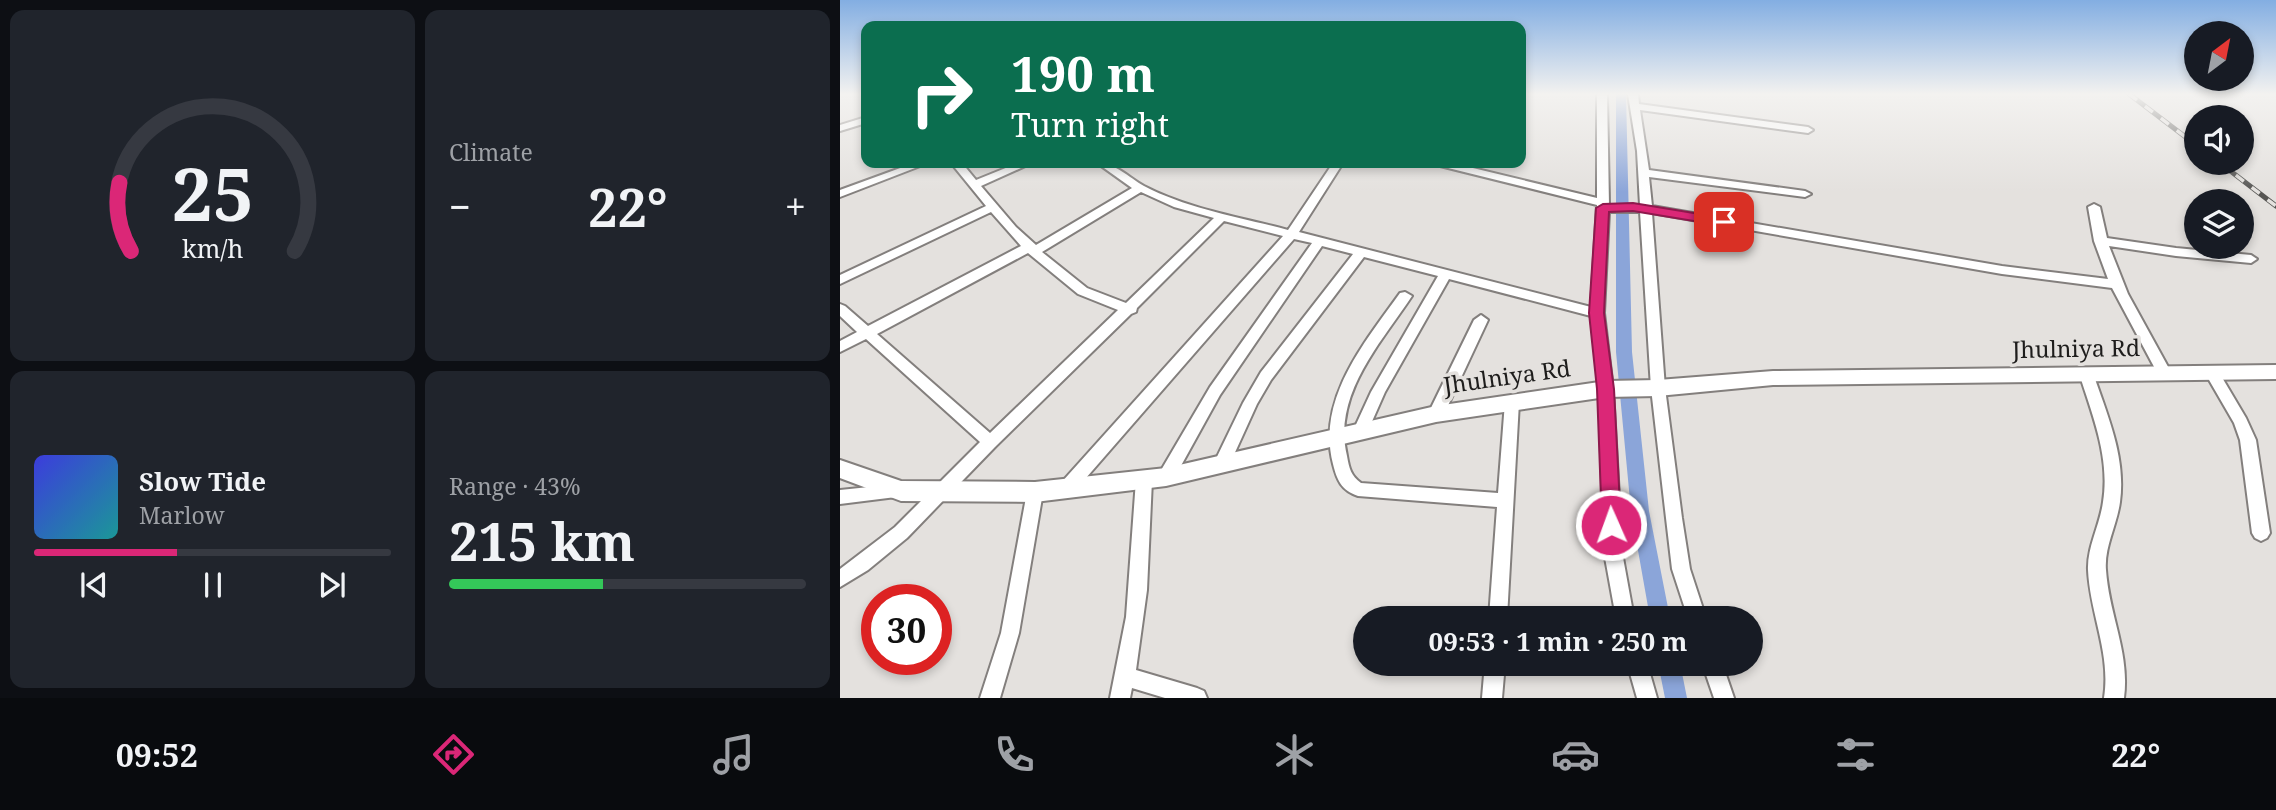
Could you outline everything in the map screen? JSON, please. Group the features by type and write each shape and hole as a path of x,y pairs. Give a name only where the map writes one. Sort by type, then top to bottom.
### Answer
{"street":[{"path":"1603,127 1606,206 1597,313 1631,389 1693,606"},
{"path":"1623,606 1613,552 1647,209 1638,127"},
{"path":"1783,127 1808,131"},
{"path":"840,194 910,168"},
{"path":"960,168 993,207 1076,287 1106,303 1131,309"},
{"path":"974,185 1015,168"},
{"path":"1110,168 1140,188 1178,205 1597,313"},
{"path":"1066,489 1291,235 1335,168"},
{"path":"1459,168 1606,206 1647,209 2002,270 2116,284"},
{"path":"1644,173 1805,194"},
{"path":"840,347 1033,248 1140,188"},
{"path":"840,280 993,207"},
{"path":"2094,207 2100,241 2116,284 2165,374"},
{"path":"840,579 900,536 990,442 1131,309 1221,217"},
{"path":"2100,241 2184,253"},
{"path":"1119,698 1137,612 1155,478 1319,242"},
{"path":"1221,465 1266,376 1362,253"},
{"path":"1361,431 1378,392 1444,275"},
{"path":"1405,296 1368,349 1341,409 1336,439 1346,481 1357,489 1504,500"},
{"path":"840,309 990,442"},
{"path":"1436,414 1481,320"},
{"name":"Jhulniya Rd","path":"840,469 901,491 1035,492 1155,478 1336,439 1436,414 1512,402 1631,389 1773,378 2276,372"},
{"path":"2212,373 2241,422 2248,440 2261,533"},
{"path":"2087,376 2106,434 2113,472 2111,505 2096,560 2099,591 2115,648 2117,672 2114,698"},
{"path":"1499,606 1512,402"},
{"path":"840,497 901,491"},
{"path":"990,698 1010,634 1035,492"},
{"path":"1125,676 1197,698"},
{"path":"1492,698 1494,676"},
{"path":"1641,676 1647,698"},
{"path":"1716,676 1724,698"}],"waterway":[{"path":"1621,127 1624,352 1640,511 1658,606"},
{"path":"1672,676 1676,698"}],"railway":[{"path":"2172,127 2184,136"},
{"path":"2236,175 2276,206"}],"route":[{"path":"1611,525 1605,389 1597,313 1603,208 1633,207 1724,222"}]}
